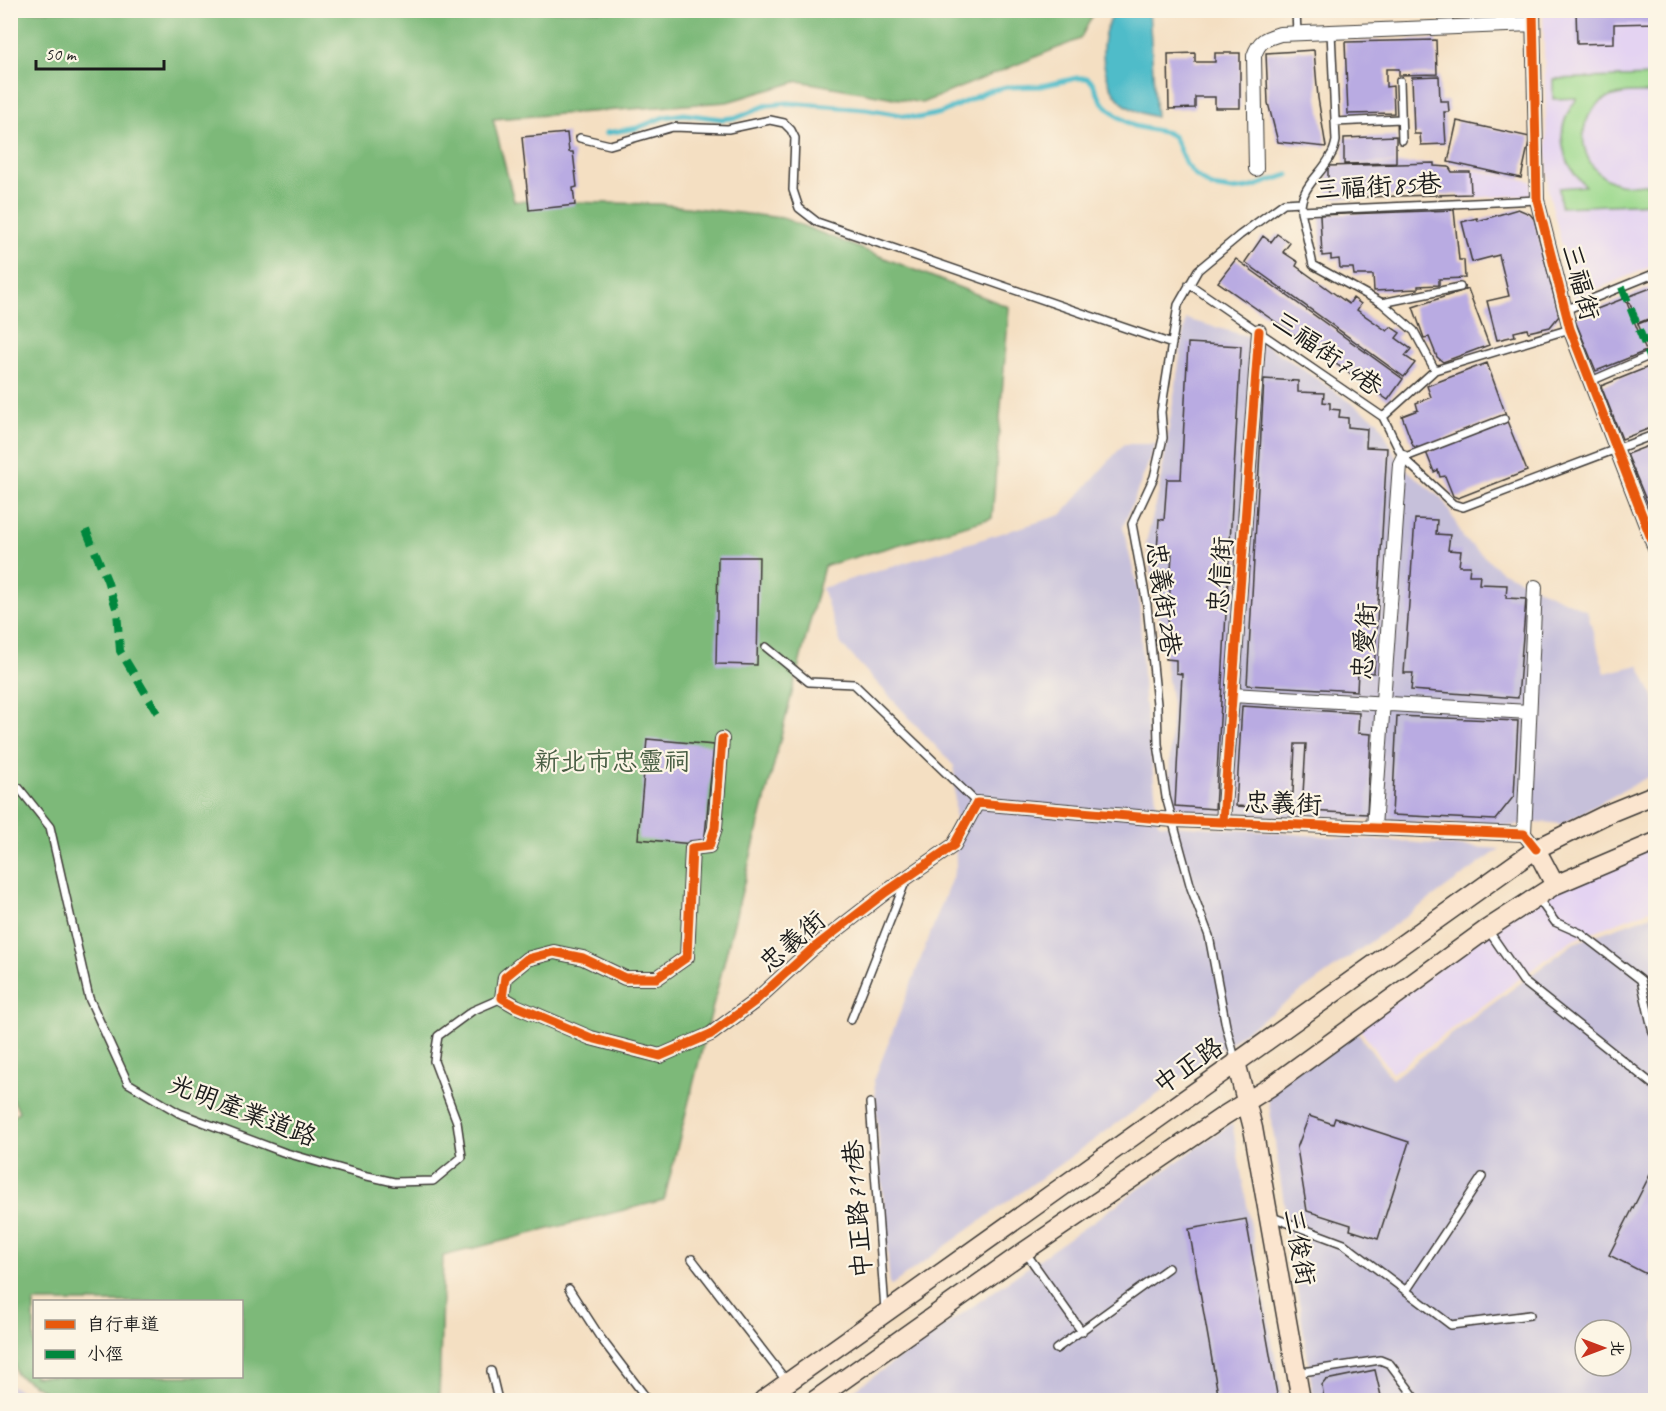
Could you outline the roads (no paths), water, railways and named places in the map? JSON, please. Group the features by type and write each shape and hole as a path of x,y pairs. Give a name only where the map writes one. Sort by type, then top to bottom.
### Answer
{"main road":[{"name":"中正路","path":"763,1401 1536,849 1607,814 1656,794"},
{"path":"815,1401 1025,1251 1247,1102 1486,929 1555,885 1656,842"},
{"path":"1536,849 1555,885"},
{"name":"三俊街","path":"1236,1062 1247,1102 1269,1215 1301,1401"}],"street":[{"path":"1256,168 1254,56 1258,44 1265,38 1280,34 1533,17"},
{"name":"三福街","path":"1533,17 1537,200 1570,329 1617,450 1649,514 1656,551"},
{"name":"忠信街","path":"1223,821 1259,331"},
{"name":"忠愛街","path":"1374,827 1400,464 1403,458"},
{"path":"1535,588 1524,834 1536,849"},
{"path":"1232,695 1529,712"},
{"path":"502,998 505,977 527,959 554,952 583,958 626,978 657,978 687,957 692,848 709,846 715,828 722,739"},
{"name":"忠義街","path":"502,998 591,1038 660,1056 711,1034 754,1002 811,950 907,877 954,845 977,803 1173,820 1524,834"}],"lane":[{"path":"1296,10 1297,34"},
{"name":"三福街85巷","path":"1331,32 1336,141 1331,157 1310,181 1301,202 1301,211 1537,200"},
{"path":"1400,81 1402,140"},
{"path":"1335,122 1401,119"},
{"path":"580,138 610,145 673,127 728,129 770,120 784,123 792,130 795,138 793,190 799,208 817,222 1172,344"},
{"name":"忠義街2巷","path":"1236,1062 1226,1026 1209,936 1191,888 1166,798 1158,744 1151,639 1132,524 1154,477 1163,438 1161,412 1178,305 1198,270 1284,203 1301,202"},
{"path":"1301,211 1313,265 1382,303 1414,331 1435,370"},
{"path":"1565,310 1656,273"},
{"name":"三福街74巷","path":"1190,284 1383,417 1403,458 1453,504 1462,507 1617,450"},
{"path":"1382,303 1460,287"},
{"path":"1383,417 1435,370 1570,329"},
{"path":"1591,381 1656,354"},
{"path":"1403,458 1504,419"},
{"path":"1617,450 1656,434"},
{"path":"766,647 809,682 854,684 977,803"},
{"name":"光明產業道路","path":"10,785 19,788 50,826 89,998 128,1083 179,1113 283,1152 363,1175 394,1182 433,1181 462,1157 457,1122 434,1061 438,1036 471,1011 502,998"},
{"path":"851,1020 907,877"},
{"path":"1537,896 1555,922 1580,933 1641,980 1653,1034 1656,1034"},
{"path":"1486,929 1523,981 1656,1087"},
{"name":"中正路711巷","path":"870,1103 885,1313"},
{"path":"1406,1291 1482,1177"},
{"path":"1269,1215 1344,1244 1451,1325 1530,1315"},
{"path":"1025,1251 1082,1332"},
{"path":"692,1259 788,1383"},
{"path":"1056,1349 1168,1268"},
{"path":"569,1289 600,1337 648,1401"},
{"path":"1296,1373 1380,1360 1390,1364 1417,1401"},
{"path":"491,1371 498,1401"},
{"path":"1648,1401 1656,1396"}],"water":[{"path":"1118,11 1149,11 1156,117 1140,113 1125,105 1112,89 1107,78 1103,54 1104,42 1106,30"}],"waterway":[{"path":"606,133 637,128 664,117 684,114 722,119 739,117 767,105 788,103 866,109 918,118 941,113 988,91 1007,87 1041,86 1087,78 1092,82 1102,102 1116,115 1134,126 1168,133 1174,137 1186,164 1196,176 1212,187 1232,190 1249,188 1288,175"}],"park label":[{"name":"新北市忠靈祠","path":"612,761"}]}
